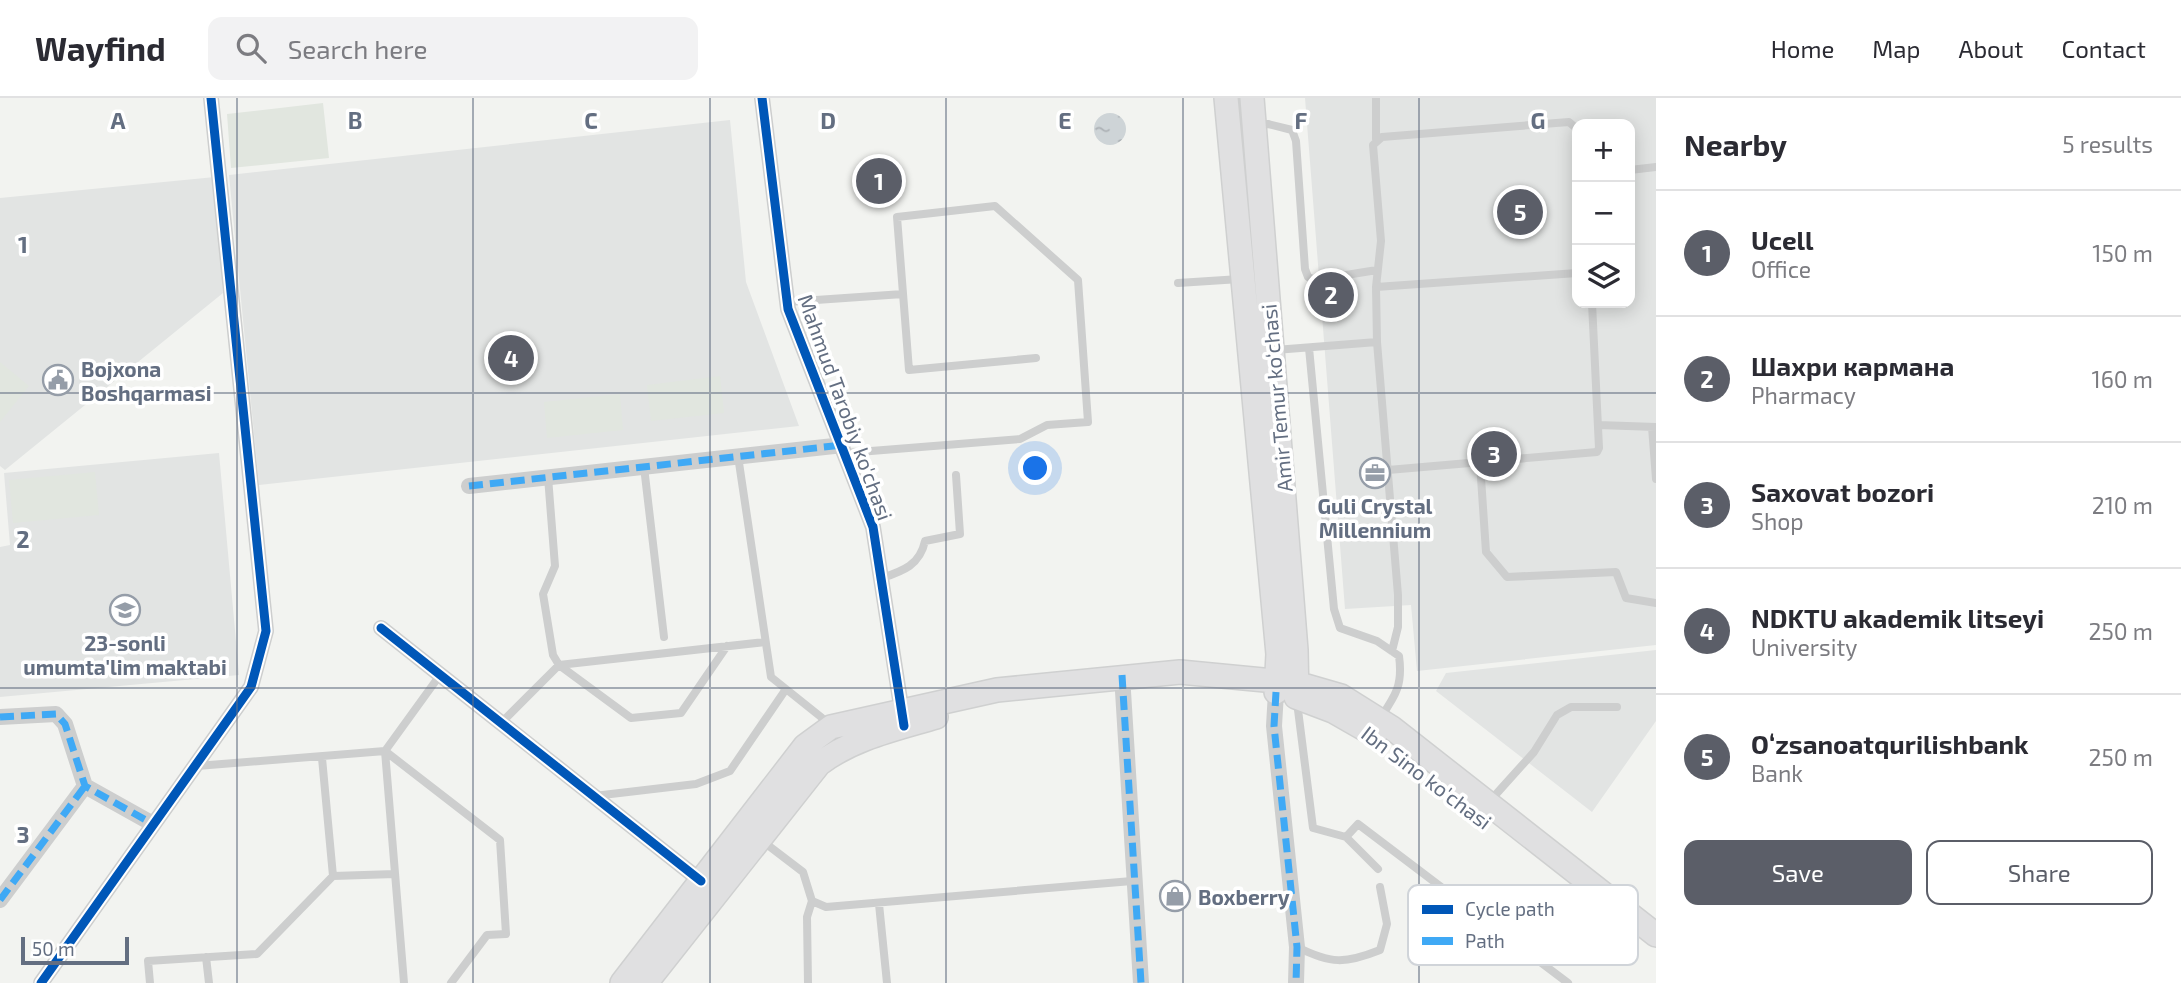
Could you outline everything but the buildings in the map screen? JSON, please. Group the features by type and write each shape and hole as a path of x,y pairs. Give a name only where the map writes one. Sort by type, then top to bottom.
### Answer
{"main road":[{"name":"Amir Temur ko‘chasi","path":"1226,98 1278,654 1287,688"},
{"name":"Amir Temur ko‘chasi","path":"1252,98 1272,350 1287,688"},
{"path":"622,983 805,746 831,727 903,718 997,690 1122,682 1180,672 1341,696 1379,720 1591,885"},
{"name":"Ibn Sino ko'chasi","path":"1287,688 1333,711 1393,747 1569,885"},
{"path":"646,983 819,764 845,747 873,736 903,718"},
{"path":"1638,922 1656,936"},
{"name":"Ibn Sino ko'chasi","path":"1638,939 1656,953"}],"street":[{"path":"40,983 251,687 266,631 212,98"},
{"name":"Mahmud Tarobiy ko'chasi","path":"762,98 787,302 873,527 903,718"},
{"path":"469,486 738,456 844,449"},
{"path":"381,628 701,881"},
{"path":"1122,682 1132,881 1141,983"},
{"path":"1287,688 1274,726 1297,947 1296,983"},
{"path":"0,717 56,715 65,724 85,786 153,824"},
{"path":"0,900 85,786"}],"lane":[{"path":"1376,98 1376,139 1373,145 1381,241 1376,287 1377,342 1398,595 1398,627 1392,652"},
{"path":"1376,139 1569,122 1572,125"},
{"path":"1255,127 1283,125 1292,130 1296,141 1305,270 1308,277 1315,279 1377,270"},
{"path":"1635,169 1656,167"},
{"path":"844,449 1020,439 1047,425 1088,422 1078,280 995,206 897,217 909,370 1036,358"},
{"path":"1376,287 1572,273"},
{"path":"1178,283 1243,279"},
{"path":"787,302 903,294"},
{"path":"1388,470 1592,454 1600,448 1592,308"},
{"path":"1272,350 1377,342"},
{"path":"1309,348 1334,610 1340,628 1377,641 1399,656 1400,689 1379,720"},
{"path":"1598,425 1654,427 1656,479"},
{"path":"738,456 771,677 831,727 845,747"},
{"path":"1480,463 1486,552 1507,577 1616,572 1626,598 1656,603"},
{"path":"644,467 664,637"},
{"path":"882,578 908,569 922,553 925,541 960,534 956,475"},
{"path":"548,477 555,566 543,594 552,656 559,665 631,718 681,713 727,646"},
{"path":"501,723 559,665 765,642"},
{"path":"404,983 385,751 440,675"},
{"path":"1287,688 1313,828 1346,837 1378,869"},
{"path":"593,796 696,784 730,771 786,689"},
{"path":"1487,804 1534,752 1557,715 1570,708 1617,706"},
{"path":"197,766 385,751 500,840 506,934 487,935 451,983"},
{"path":"322,758 333,876"},
{"path":"1346,837 1358,824 1439,885"},
{"path":"759,839 803,872 812,901 807,917 808,983"},
{"path":"150,983 148,961 257,954 333,876 395,874"},
{"path":"812,901 826,907 879,904 1132,881"},
{"path":"1297,947 1322,960 1352,961 1380,950 1387,924 1380,887"},
{"path":"879,904 887,983"},
{"path":"206,957 209,983"},
{"path":"1545,965 1569,983"}],"shaded area":[{"path":"1305,98 1656,98 1656,645 1417,671 1411,605 1345,609"},
{"path":"323,103 329,158 231,168 227,114"},
{"path":"730,120 746,282 799,426 259,485 229,175"},
{"name":"Bojxona Boshqarmasi","path":"215,177 223,293 5,470 0,466 0,198"},
{"path":"0,362 29,386 0,422"},
{"path":"720,376 724,413 651,421 647,385"},
{"path":"620,394 623,430 547,438 544,402"},
{"name":"23-sonli umumta'lim maktabi","path":"219,453 239,675 0,697 0,547 10,545 4,473"},
{"path":"95,472 99,515 13,523 9,480"},
{"path":"1656,650 1656,721 1592,812 1436,691 1446,673"}],"water":[{"path":"1110,113 1121,118 1126,129 1121,140 1110,145 1099,140 1094,129 1099,118"}],"marked path":[{"path":"469,486 843,445"},
{"path":"1122,675 1141,983"},
{"path":"1276,692 1274,726 1297,947 1296,983"},
{"path":"0,717 56,714 65,724 85,786 153,824"},
{"path":"0,900 85,786"}],"cycle path":[{"path":"41,983 251,687 266,631 211,98"},
{"path":"762,98 788,309 873,527 904,726"},
{"path":"381,628 701,881"}],"place":[{"name":"Ucell","path":"879,181"},
{"name":"Oʻzsanoatqurilishbank","path":"1520,212"},
{"name":"Шахри кармана","path":"1331,295"},
{"name":"NDKTU akademik litseyi","path":"511,358"},
{"name":"Bojxona Boshqarmasi","path":"58,380"},
{"name":"Saxovat bozori","path":"1494,454"},
{"name":"Guli Crystal Millennium","path":"1375,473"},
{"name":"23-sonli umumta'lim maktabi","path":"125,610"},
{"name":"Boxberry","path":"1175,896"}]}
